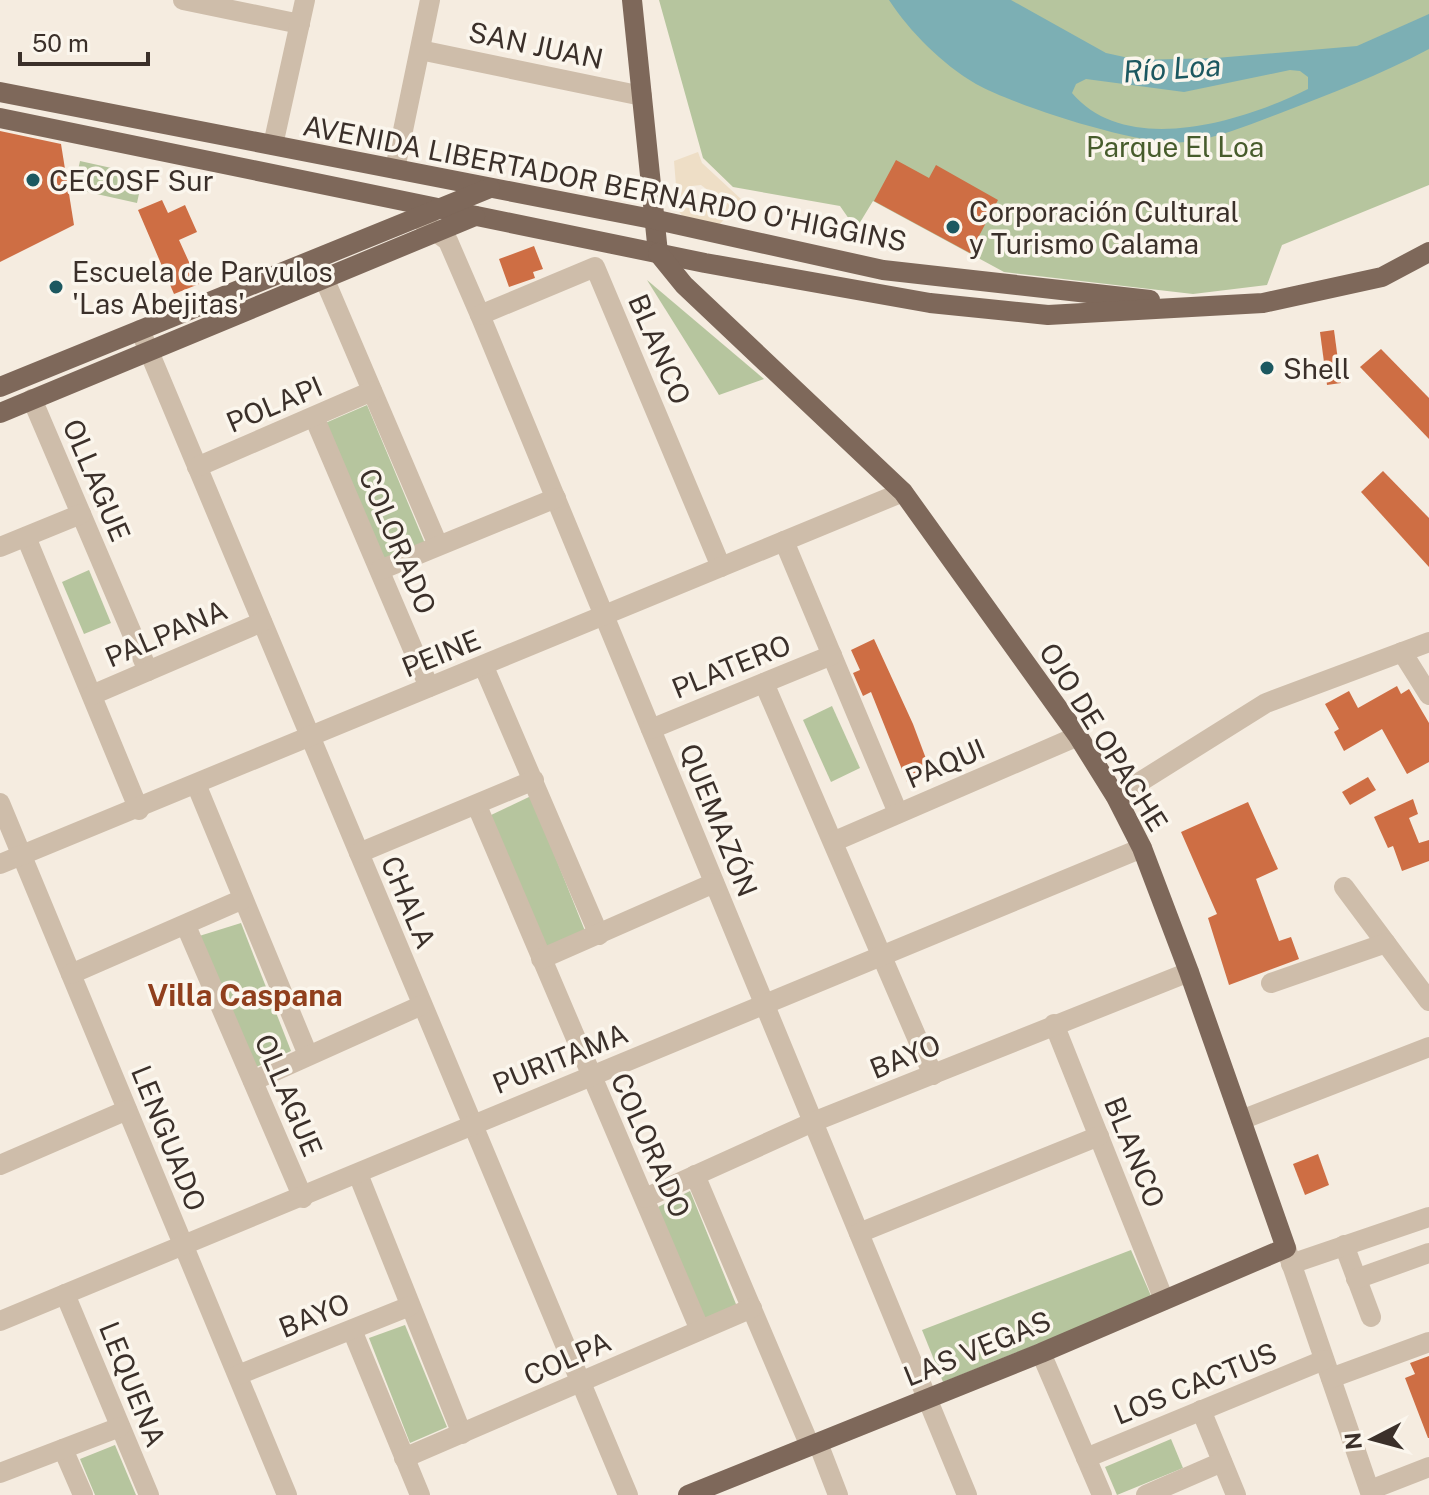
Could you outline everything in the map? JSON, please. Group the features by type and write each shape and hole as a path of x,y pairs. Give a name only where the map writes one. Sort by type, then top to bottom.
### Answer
{"main road":[{"path":"632,0 658,253"},
{"name":"AVENIDA LIBERTADOR BERNARDO O'HIGGINS","path":"0,92 657,220 883,270 1202,307"},
{"name":"AVENIDA LIBERTADOR BERNARDO O'HIGGINS","path":"0,118 658,253 930,303 1048,315 1263,303 1352,285 1395,271 1429,252"},
{"path":"0,387 435,207 490,188"},
{"path":"364,238 378,211 374,195"},
{"path":"0,413 475,216"},
{"name":"OJO DE OPACHE","path":"658,253 684,285 903,492 1078,736 1116,797 1142,848 1289,1256"},
{"name":"LAS VEGAS","path":"688,1495 1041,1353 1164,1300 1289,1256"}],"street":[{"path":"183,0 300,24"},
{"path":"273,145 305,0"},
{"path":"395,169 430,0"},
{"name":"SAN JUAN","path":"420,50 642,96"},
{"name":"QUEMAZÓN","path":"374,195 415,217 448,241 967,1495"},
{"name":"BLANCO","path":"480,315 595,267 721,567"},
{"name":"COLORADO","path":"324,278 438,545"},
{"name":"CHALA","path":"140,330 628,1495"},
{"name":"POLAPI","path":"197,467 372,391"},
{"name":"OLLAGUE","path":"32,399 148,671"},
{"name":"COLORADO","path":"314,417 429,687"},
{"name":"PEINE","path":"0,864 139,810 903,492"},
{"path":"380,570 556,498"},
{"path":"0,547 81,514"},
{"path":"26,537 139,810"},
{"path":"784,541 898,813"},
{"name":"PALPANA","path":"92,695 262,622"},
{"path":"1116,797 1266,703 1429,642"},
{"path":"1402,652 1429,695"},
{"name":"PLATERO","path":"651,729 832,655"},
{"path":"484,667 599,935"},
{"path":"764,683 835,841 933,1075"},
{"name":"PAQUI","path":"835,841 1078,736"},
{"path":"359,853 534,780"},
{"name":"OLLAGUE","path":"196,784 308,1055"},
{"name":"LENGUADO","path":"0,803 287,1495"},
{"name":"COLORADO","path":"477,806 700,1330"},
{"name":"PURITAMA","path":"2,1316 65,1294 303,1198 764,1003 1142,848"},
{"path":"541,959 714,883"},
{"path":"1344,887 1429,1001"},
{"path":"71,974 243,899"},
{"name":"OLLAGUE","path":"186,926 303,1198"},
{"path":"1271,983 1386,943"},
{"name":"BAYO","path":"645,1198 813,1122 1189,972"},
{"path":"253,1081 422,1005"},
{"name":"BLANCO","path":"1054,1024 1164,1300"},
{"path":"1241,1120 1429,1047"},
{"path":"2,1159 127,1110"},
{"path":"859,1233 1099,1136"},
{"name":"OLLAGUE","path":"358,1174 462,1434"},
{"name":"COLORADO","path":"695,1175 838,1495"},
{"path":"1289,1256 1344,1245 1429,1217"},
{"path":"1344,1245 1371,1317"},
{"path":"1356,1279 1429,1253"},
{"name":"OJO DE OPACHE","path":"1289,1256 1371,1492"},
{"name":"LEQUENA","path":"65,1294 149,1495"},
{"name":"BAYO","path":"238,1375 410,1306"},
{"name":"COLPA","path":"404,1458 752,1308"},
{"path":"352,1330 420,1495"},
{"name":"LOS CACTUS","path":"1086,1458 1201,1410 1328,1369 1429,1342"},
{"path":"1041,1353 1102,1495"},
{"path":"1201,1410 1236,1495"},
{"path":"0,1473 120,1427"},
{"path":"63,1449 83,1495"},
{"path":"1146,1495 1222,1462"},
{"path":"1371,1492 1429,1467"}],"green space":[{"name":"Parque El Loa","path":"659,0 1429,0 1429,185 1282,245 1267,285 1193,294 1004,272 873,201 856,229 840,206 733,187 703,158"},
{"path":"80,161 143,175 137,203 74,189"},
{"path":"647,280 764,379 719,395"},
{"path":"367,405 426,546 380,564 323,424"},
{"path":"89,570 111,623 84,634 62,582"},
{"path":"832,706 860,768 831,782 803,720"},
{"path":"531,796 585,931 544,950 489,816"},
{"path":"241,923 291,1051 252,1069 196,937"},
{"path":"690,1191 738,1309 704,1325 658,1207"},
{"path":"1131,1250 1152,1298 943,1382 922,1330"},
{"path":"405,1325 447,1427 410,1443 369,1338"},
{"path":"1171,1439 1183,1468 1117,1495 1105,1467"},
{"path":"115,1445 136,1495 95,1495 80,1459"}],"shaded area":[{"path":"698,152 702,163 742,200 719,225 683,217 678,210 674,161","holes":["701,185 709,191 709,204 702,210 693,210 686,203 686,194 692,186"]}],"water":[{"name":"Río Loa","path":"889,0 1011,0 1106,53 1138,60 1216,58 1357,46 1429,14 1429,49 1355,84 1244,127 1198,140 1166,142 1079,123 1019,103 976,84 939,57","holes":["1290,70 1300,71 1308,77 1308,89 1252,112 1187,127 1154,129 1123,124 1095,113 1072,93 1076,84 1086,79 1184,92"]}],"building":[{"name":"CECOSF Sur","path":"0,131 61,144 74,225 0,262"},
{"name":"Corporación Cultural y Turismo Calama","path":"896,160 929,178 936,165 998,200 970,253 874,201"},
{"path":"162,200 168,213 185,205 197,232 179,240 199,284 174,294 138,210"},
{"path":"534,246 543,269 533,272 535,278 509,287 499,259"},
{"path":"1334,330 1341,383 1327,385 1320,332"},
{"path":"1381,349 1429,398 1429,439 1360,367"},
{"path":"1383,471 1429,518 1429,567 1361,492"},
{"path":"874,639 931,772 907,782 871,692 863,696 853,673 860,670 851,650"},
{"path":"1397,686 1401,694 1409,689 1429,723 1429,762 1407,774 1382,729 1344,751 1334,732 1339,729 1325,704 1349,691 1358,708"},
{"path":"1368,777 1376,790 1350,805 1342,792"},
{"path":"1413,799 1418,814 1409,818 1419,843 1429,840 1429,861 1402,871 1393,846 1388,848 1374,817"},
{"path":"1248,802 1278,869 1256,879 1279,941 1291,937 1299,959 1229,985 1208,918 1217,914 1181,832"},
{"path":"1318,1154 1329,1185 1305,1195 1293,1164"},
{"path":"1429,1356 1428,1438 1405,1378 1415,1374 1410,1363"}],"place":[{"name":"CECOSF Sur","path":"33,180"},
{"name":"Corporación Cultural y Turismo Calama","path":"953,227"},
{"name":"Escuela de Parvulos 'Las Abejitas'","path":"56,287"},
{"name":"Shell","path":"1267,368"}],"district":[{"name":"Villa Caspana","path":"245,995"}]}
